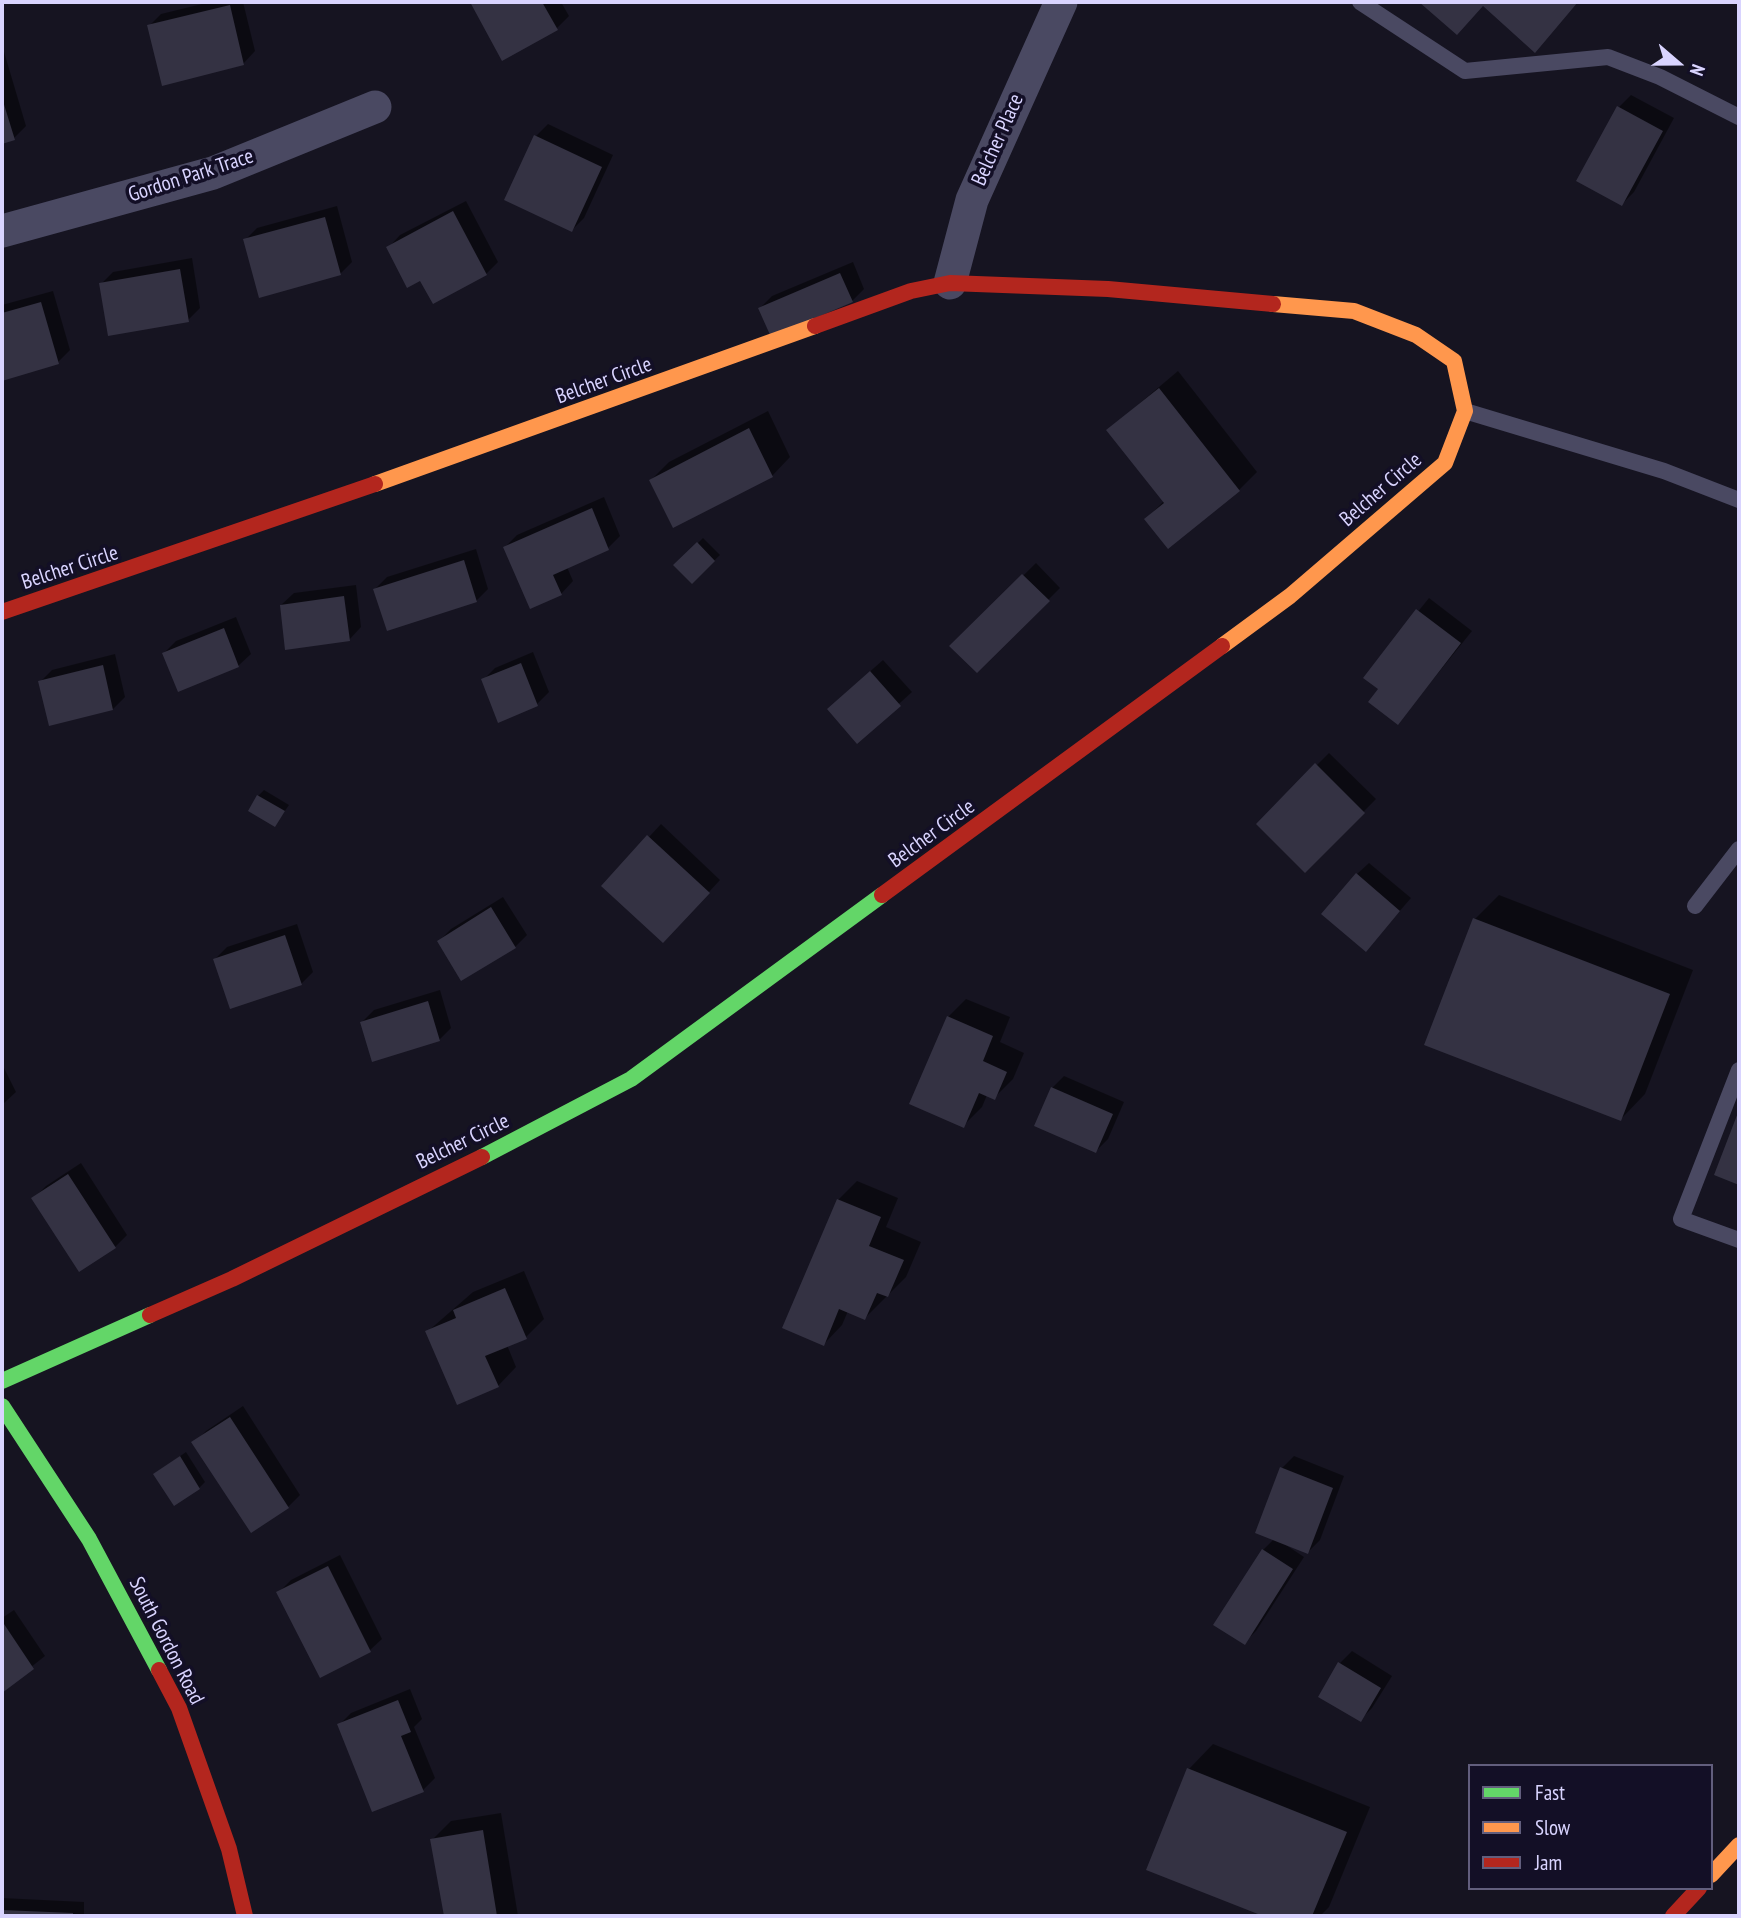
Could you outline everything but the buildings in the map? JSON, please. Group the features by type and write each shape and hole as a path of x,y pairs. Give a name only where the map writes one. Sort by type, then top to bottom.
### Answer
{"street":[{"name":"Belcher Place","path":"950,283 971,200 1061,2"},
{"name":"Gordon Park Trace","path":"2,232 213,173 375,107"},
{"name":"Belcher Circle","path":"2,611 505,440 911,291 950,283 1108,289 1354,311 1416,335 1454,361 1465,411 1445,463 1290,596 631,1079 512,1142 232,1279 2,1381"},
{"name":"South Gordon Road","path":"2,1406 89,1539 179,1708 229,1849 245,1916"},
{"path":"1713,1873 1739,1845"},
{"path":"1673,1916 1697,1890"}],"lane":[{"path":"1360,2 1465,71 1608,57 1660,77 1739,117"},
{"path":"1465,411 1664,471 1739,500"},
{"path":"1695,905 1739,849"},
{"path":"1739,1070 1681,1219 1739,1240"}],"traffic: fast":[{"path":"482,1157 631,1079 882,895"},
{"path":"2,1381 150,1315"},
{"path":"2,1406 89,1539 159,1670"}],"traffic: slow":[{"path":"1222,646 1290,596 1445,463 1465,411 1454,361 1416,335 1354,311 1273,304"},
{"path":"375,484 815,326"},
{"path":"1713,1873 1739,1845"}],"traffic: jam":[{"path":"815,326 911,291 950,283 1108,289 1273,304"},
{"path":"2,612 375,484"},
{"path":"882,895 1222,646"},
{"path":"150,1315 232,1279 482,1157"},
{"path":"159,1670 179,1708 229,1849 245,1916"},
{"path":"1673,1916 1697,1890"}]}
